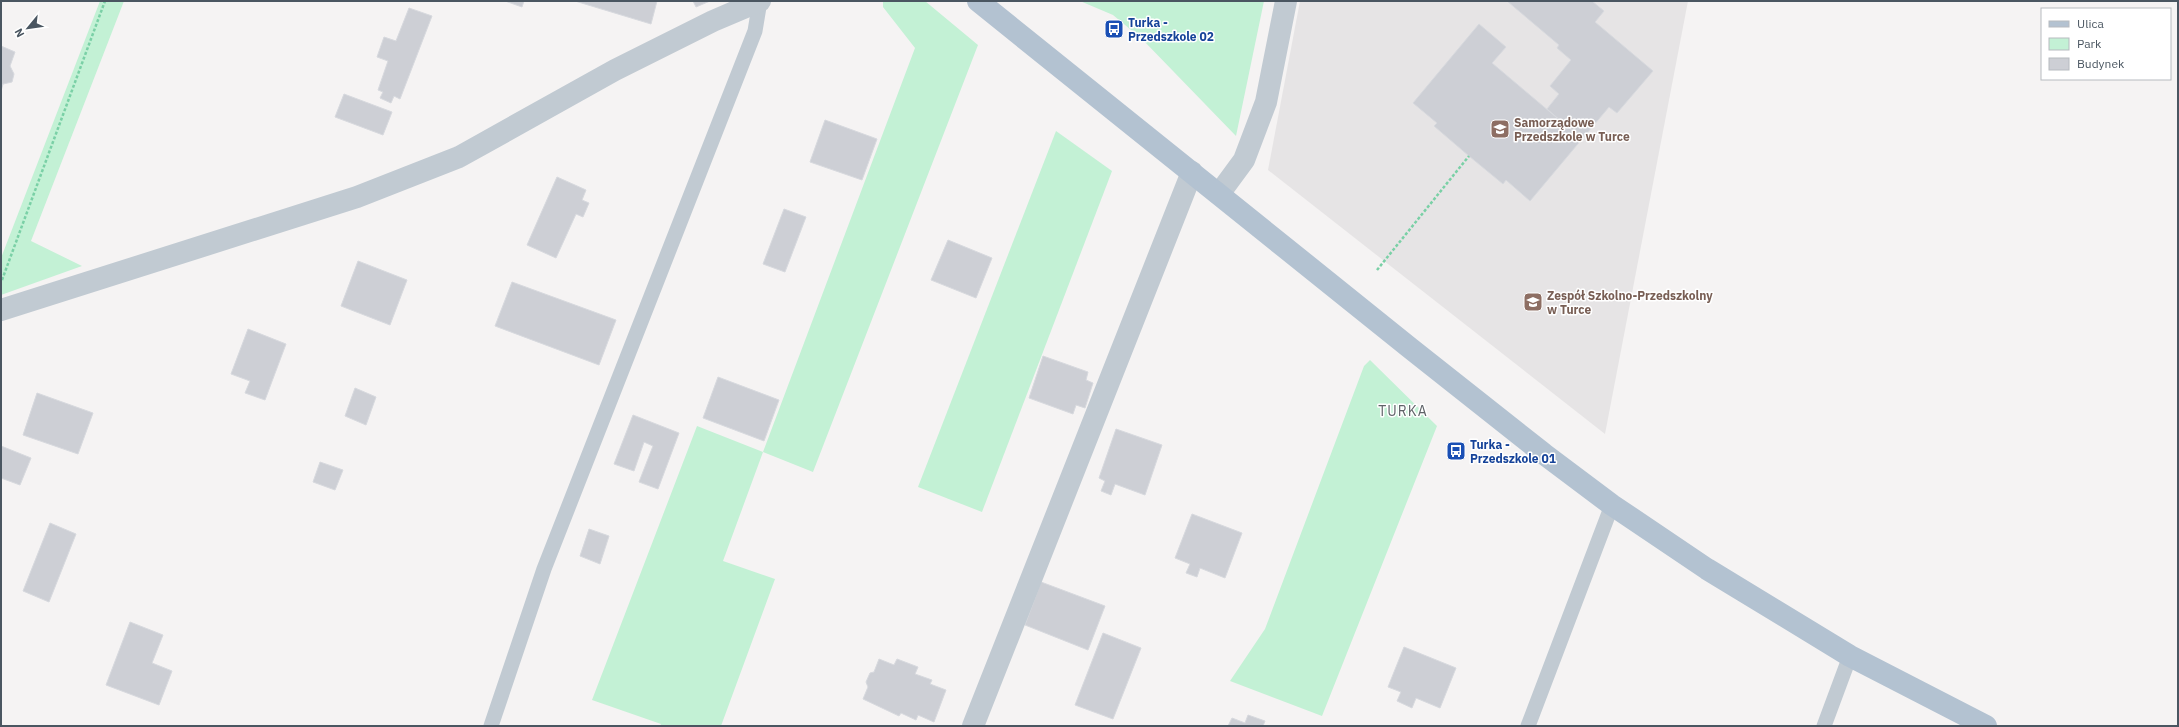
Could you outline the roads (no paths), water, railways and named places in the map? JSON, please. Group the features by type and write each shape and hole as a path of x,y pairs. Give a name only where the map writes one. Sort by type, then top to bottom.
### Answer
{"main road":[{"path":"978,1 1532,444 1612,505 1707,569 1850,656 1986,726"}],"street":[{"path":"1,310 350,199 419,173 487,143 615,70 713,21 760,1"},
{"path":"1219,194 1244,160 1266,102 1286,1"},
{"path":"973,726 1192,172"}],"lane":[{"path":"491,726 544,569 755,32 760,1"},
{"path":"1528,726 1612,505"},
{"path":"1824,726 1850,656"}],"place":[{"name":"Turka - Przedszkole 02","path":"1114,29"},
{"name":"Samorządowe Przedszkole w Turce","path":"1500,129"},
{"name":"Zespół Szkolno-Przedszkolny w Turce","path":"1533,302"},
{"name":"Turka - Przedszkole 01","path":"1456,451"}],"district":[{"name":"TURKA","path":"1403,411"}]}
